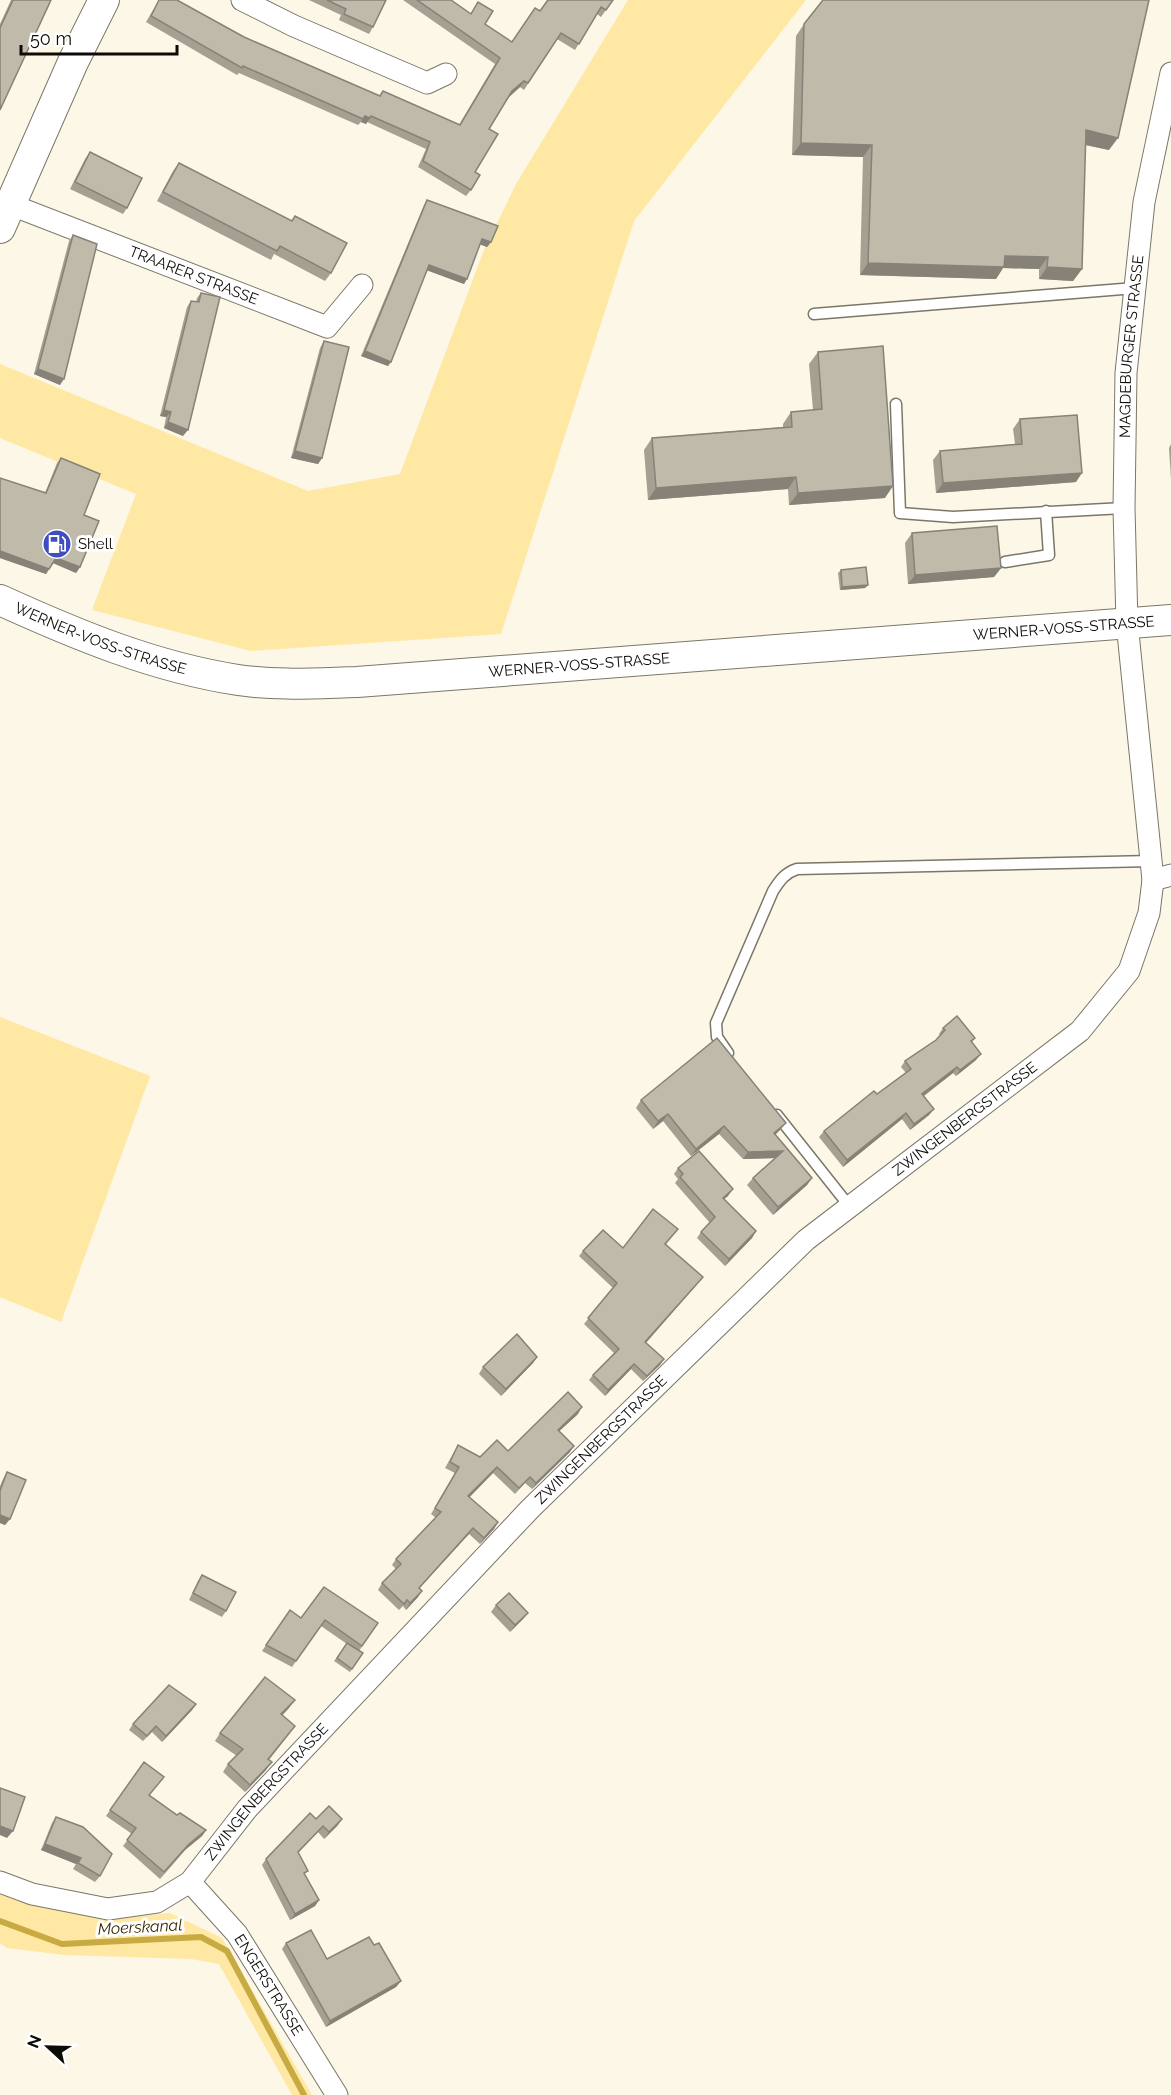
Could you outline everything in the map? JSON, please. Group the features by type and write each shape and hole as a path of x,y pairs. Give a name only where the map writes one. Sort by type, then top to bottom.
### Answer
{"main road":[{"name":"TRAARER STRASSE","path":"4,214 104,0"},
{"name":"WERNER-VOSS-STRASSE","path":"0,600 64,630 123,652 239,680 293,684 357,682 1171,620"}],"street":[{"path":"242,0 294,26 427,83 446,74"},
{"name":"MAGDEBURGER STRASSE","path":"1127,623 1124,508 1126,373 1144,202 1171,73"},
{"name":"TRAARER STRASSE","path":"4,214 327,327 362,285"},
{"name":"ZWINGENBERGSTRASSE","path":"0,1882 32,1894 108,1909 157,1902 190,1882 246,1809 530,1509 806,1240 1080,1031 1129,971 1149,914 1159,872 1127,623"},
{"name":"ENGERSTRASSE","path":"190,1882 237,1934 337,2095"}],"lane":[{"path":"814,314 1135,288"},
{"path":"896,404 900,513 953,517 1124,508"},
{"path":"1005,562 1049,555 1046,511"},
{"path":"737,1065 717,1037 716,1023 773,891 782,877 797,868 876,866 1159,872"},
{"path":"772,1110 850,1207"}],"shaded area":[{"path":"628,0 806,0 634,221 501,634 251,651 92,610 136,494 0,438 0,364 308,491 400,474 484,250 516,184"},
{"path":"0,1017 150,1076 61,1322 0,1297"},
{"path":"0,1894 104,1920 170,1913 222,1938 312,2095 292,2095 219,1964 191,1959 65,1955 7,1948 0,1943"}],"building":[{"path":"13,0 51,0 0,110 0,28"},
{"path":"159,0 177,0 244,37 380,96 383,91 460,125 500,58 417,0 451,0 471,14 478,2 493,11 485,24 512,42 535,8 540,11 548,0 613,0 606,10 601,7 579,44 561,33 528,83 524,81 512,91 489,129 498,134 475,172 480,175 471,190 423,161 430,142 371,116 370,118 365,116 363,119 243,66 242,68 151,16"},
{"path":"327,0 386,0 373,27 344,14 346,9"},
{"path":"823,0 1149,0 1118,138 1086,130 1082,269 1047,267 1048,257 1005,256 1004,267 868,263 872,145 801,143 804,24"},
{"path":"90,152 142,178 127,208 75,182"},
{"path":"179,163 292,221 295,216 347,243 331,273 280,246 277,251 163,192"},
{"path":"427,200 498,226 491,242 482,239 467,279 429,265 391,362 365,351"},
{"path":"73,235 97,244 64,379 38,369"},
{"path":"201,293 220,297 188,430 168,422 171,412 164,410 191,301 199,302"},
{"path":"324,341 349,347 322,458 295,451"},
{"path":"883,346 893,486 798,493 796,477 656,488 652,438 792,427 791,412 822,409 818,352"},
{"path":"1077,415 1082,473 943,483 940,451 1022,444 1020,419"},
{"path":"61,458 100,474 84,515 99,521 80,567 56,558 49,569 0,551 0,478 46,493"},
{"path":"997,526 1001,568 915,575 912,533"},
{"path":"866,567 868,585 842,587 841,570"},
{"path":"957,1016 975,1038 971,1041 981,1054 960,1070 957,1067 922,1094 934,1109 914,1124 906,1113 847,1160 824,1131 874,1091 877,1094 911,1069 905,1061 936,1040 945,1030 943,1028"},
{"path":"717,1038 786,1123 774,1133 812,1178 778,1207 753,1178 783,1151 748,1152 724,1126 696,1149 668,1114 658,1121 641,1100"},
{"path":"699,1151 733,1189 723,1198 756,1231 729,1259 701,1232 715,1217 680,1177 683,1174 678,1168"},
{"path":"653,1209 678,1229 665,1244 703,1277 645,1342 664,1359 647,1376 634,1364 608,1390 593,1375 619,1349 588,1318 617,1283 583,1251 603,1230 623,1248"},
{"path":"517,1334 537,1357 506,1389 483,1367"},
{"path":"568,1392 582,1407 558,1430 574,1446 536,1483 530,1477 519,1488 497,1467 468,1496 498,1522 484,1538 473,1528 419,1588 422,1591 410,1603 407,1600 404,1604 382,1583 401,1564 396,1559 441,1512 435,1508 459,1467 450,1462 458,1445 480,1457 497,1440 508,1451"},
{"path":"7,1472 26,1480 10,1519 0,1515 0,1491"},
{"path":"202,1575 236,1592 226,1611 193,1593"},
{"path":"324,1587 378,1623 362,1646 325,1620 296,1661 266,1645 290,1610 301,1618"},
{"path":"509,1593 528,1613 515,1625 496,1605"},
{"path":"347,1643 363,1653 352,1669 337,1658"},
{"path":"265,1677 295,1700 281,1714 295,1726 268,1759 272,1762 250,1785 228,1764 243,1749 220,1733"},
{"path":"169,1685 196,1704 166,1736 156,1726 147,1736 133,1724"},
{"path":"144,1762 164,1777 149,1795 177,1815 180,1813 206,1830 189,1844 164,1872 127,1840 136,1828 110,1810"},
{"path":"0,1788 25,1797 13,1831 0,1826"},
{"path":"329,1806 342,1819 329,1832 323,1826 298,1852 308,1871 304,1873 319,1900 295,1914 266,1859 310,1813 316,1819"},
{"path":"56,1817 83,1827 112,1854 100,1876 78,1863 81,1858 45,1844"},
{"path":"311,1930 327,1959 369,1937 374,1945 379,1943 401,1981 330,2021 286,1943"}],"waterway":[{"name":"Moerskanal","path":"0,1921 62,1944 201,1937 227,1951 304,2095"}],"place":[{"name":"Shell","path":"57,544"}]}
